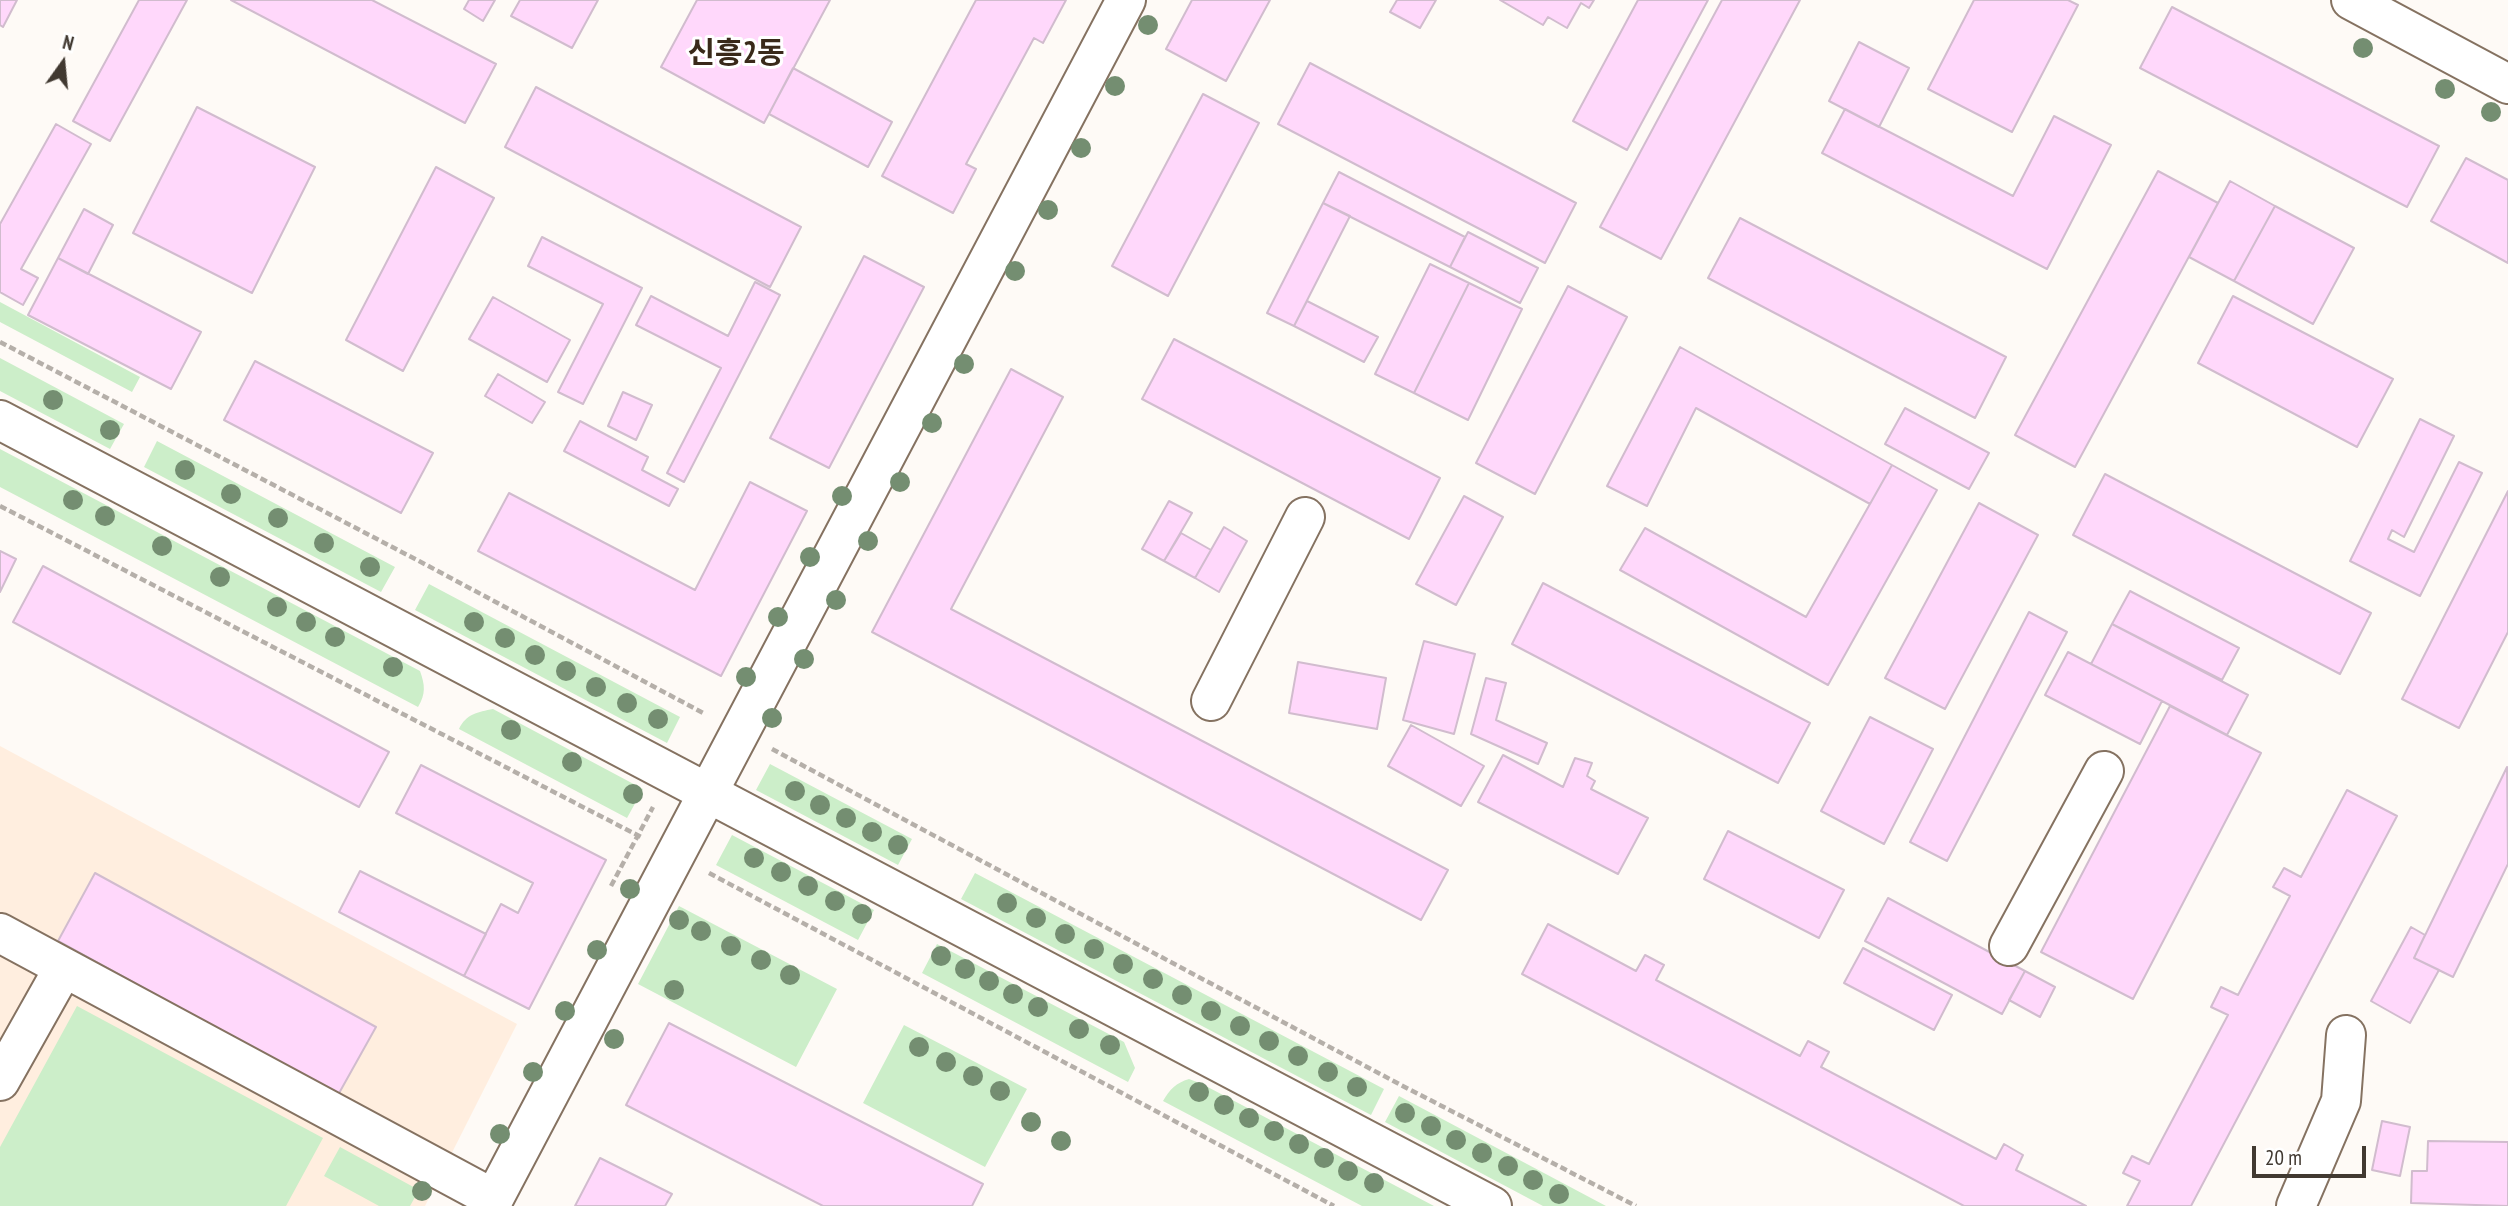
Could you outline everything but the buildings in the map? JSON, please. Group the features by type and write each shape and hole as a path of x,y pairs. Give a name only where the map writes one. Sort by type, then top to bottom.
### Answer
{"street":[{"path":"0,933 492,1202 1126,0"},
{"path":"2351,0 2508,84"},
{"path":"0,421 1492,1206"},
{"path":"1211,701 1305,517"},
{"path":"2009,946 2104,771"},
{"path":"0,1081 63,969"},
{"path":"2297,1206 2342,1101 2346,1035"}],"path":[{"path":"0,342 432,567 1399,1084 1636,1206"}],"shaded area":[{"path":"0,746 517,1024 425,1206 0,1206"}],"green space":[{"path":"0,302 140,377 132,392 0,322"},
{"path":"0,358 124,424 110,449 0,391"},
{"path":"157,441 395,567 381,592 144,467"},
{"path":"0,449 420,671 424,689 418,707 0,487"},
{"path":"429,584 680,717 667,743 415,610"},
{"path":"493,709 643,789 627,818 459,729 469,717"},
{"path":"770,764 912,839 898,865 756,790"},
{"path":"732,835 874,910 858,940 716,865"},
{"path":"975,873 1384,1089 1371,1115 961,899"},
{"path":"679,906 837,989 796,1067 638,984"},
{"path":"937,944 1124,1042 1135,1068 1128,1082 922,973"},
{"path":"77,1006 323,1138 286,1206 0,1206 0,1147"},
{"path":"904,1025 1027,1089 985,1167 863,1103"},
{"path":"1189,1079 1434,1206 1362,1206 1163,1101 1174,1087"},
{"path":"1399,1096 1606,1206 1543,1206 1385,1122"},
{"path":"340,1147 419,1190 410,1206 379,1206 324,1176"}],"district":[{"name":"신흥2동","path":"736,54"}]}
